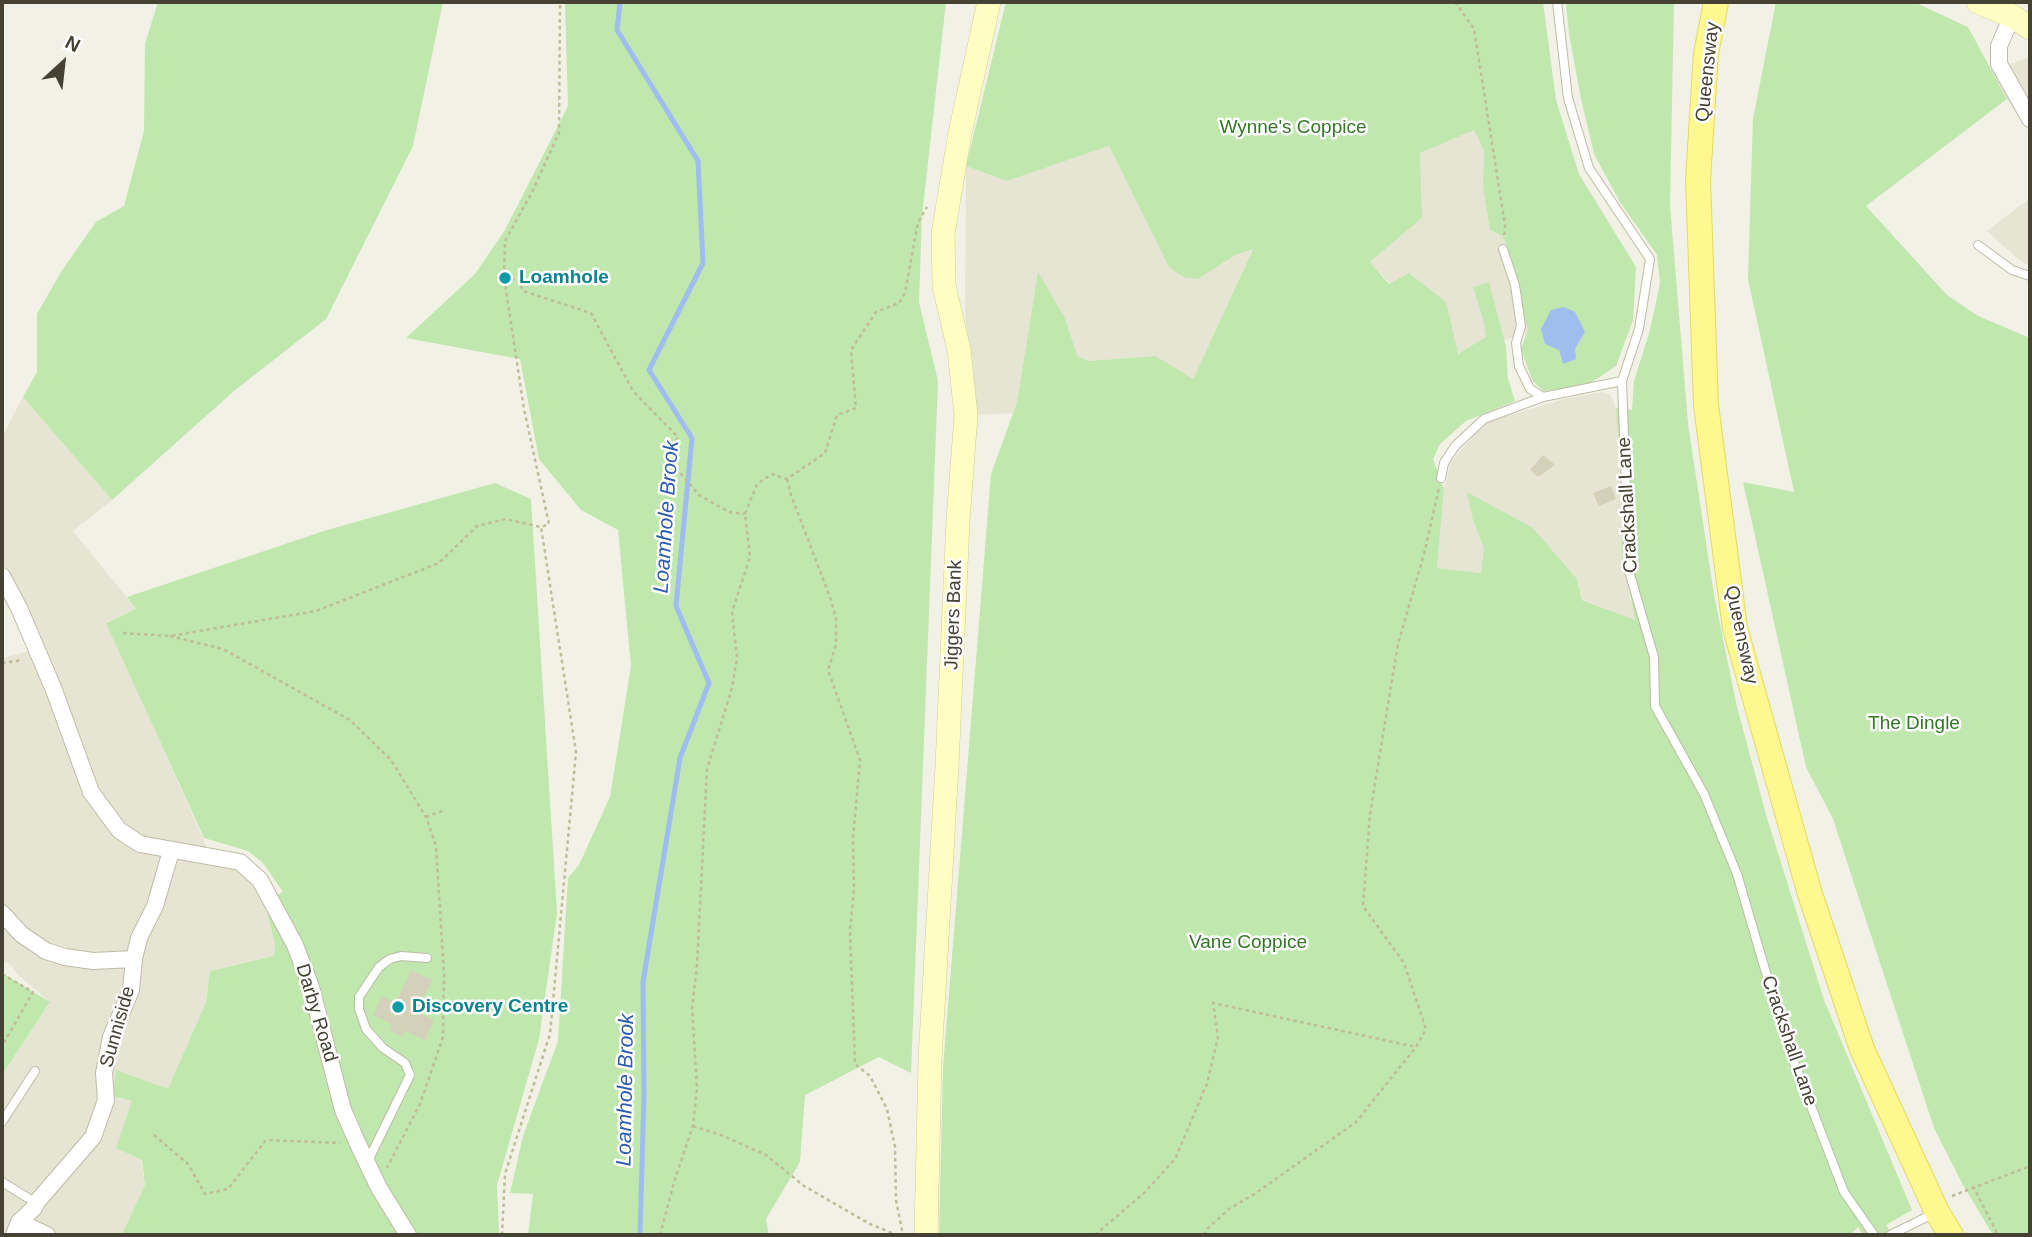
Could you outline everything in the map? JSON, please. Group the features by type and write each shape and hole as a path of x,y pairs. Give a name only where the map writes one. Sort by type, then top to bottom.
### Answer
{"main road":[{"name":"Queensway","path":"1716,2 1706,54 1698,180 1706,405 1735,628 1810,894 1862,1049 1937,1212 1951,1235"}],"street":[{"name":"Jiggers Bank","path":"926,1235 930,1059 966,415 959,350 944,286 943,234 960,133 989,2"},
{"path":"1978,2 2021,22 1999,46 1999,64 2030,119"},
{"name":"Darby Road","path":"2,576 40,657 91,792 119,830 140,844 240,862 260,880 295,945 311,987 343,1110 378,1185 408,1235"},
{"name":"Sunniside","path":"47,1235 16,1229 93,1137 106,1100 104,1073 111,1037 131,990 139,938 155,906 171,850"},
{"path":"2,913 21,934 46,951 93,961 134,959"}],"lane":[{"name":"Crackshall Lane","path":"1558,2 1567,98 1589,167 1650,259 1639,329 1622,381 1629,571 1654,657 1655,706 1709,806 1737,874 1786,1041 1844,1192 1874,1235"},
{"path":"1978,245 1995,260 2030,276"},
{"path":"1503,249 1515,285 1521,326 1516,343 1519,366 1530,389 1544,397"},
{"path":"1441,478 1444,463 1455,446 1484,419 1544,397 1622,381"},
{"path":"367,1163 410,1076 405,1063 383,1048 366,1030 361,1021 359,996 379,967 390,959 401,956 427,958"},
{"path":"2,1122 35,1071"},
{"path":"2,1182 36,1203"},
{"path":"1890,1235 1937,1212"}],"path":[{"path":"123,633 170,635 316,611 439,564 477,526 506,519 541,527 549,524 524,409 504,278 505,242 559,133 560,2"},
{"path":"1455,2 1474,29 1504,225 1503,249"},
{"path":"787,479 825,453 837,415 856,408 851,350 876,312 900,303 905,293 918,222 930,203 949,201"},
{"path":"504,278 519,280 523,291 591,313 633,391 678,437 668,457 676,468 699,495 729,512 745,514"},
{"path":"660,1235 693,1126 697,1088 692,1009 697,965 707,769 732,688 737,659 732,612 750,557 745,514 757,484 772,474 787,479"},
{"path":"1204,1235 1229,1209 1356,1122 1416,1047 1426,1029 1404,963 1363,906 1370,814 1398,645 1424,554 1441,478"},
{"path":"787,479 836,619 836,645 828,670 860,760 853,838 854,888 850,932 855,1064 870,1076 887,1109 895,1147 896,1200 903,1235"},
{"path":"502,1235 505,1174 550,1034 576,752 541,527"},
{"path":"170,635 223,649 350,720 391,760 426,817 436,846 444,974 443,1037 420,1104 378,1185"},
{"path":"2,663 40,657"},
{"path":"426,817 442,811"},
{"path":"2,974 33,992 2,1046"},
{"path":"1095,1235 1144,1193 1175,1159 1207,1084 1218,1037 1213,1003 1416,1047"},
{"path":"693,1126 766,1155 804,1186 870,1224 897,1235"},
{"path":"155,1135 188,1164 205,1194 228,1189 266,1140 357,1142"},
{"path":"1937,1212 1952,1196 2030,1166"},
{"path":"1973,1186 1998,1235"}],"shaded area":[{"path":"2029,57 2030,133 2007,99 1993,71"},
{"path":"1474,129 1484,151 1483,186 1504,237 1518,291 1541,329 1457,354 1370,262 1422,218 1420,153"},
{"path":"1109,146 1169,266 1198,278 1235,255 1253,248 1193,379 1156,356 1088,361 1077,355 1065,318 1038,273 1013,413 976,415 965,315 966,166 1007,181"},
{"path":"2030,198 2030,266 2019,260 1987,231"},
{"path":"1601,392 1610,394 1616,408 1629,595 1636,621 1582,599 1577,579 1533,528 1507,515 1473,520 1484,548 1481,573 1437,568 1444,489 1451,462 1484,423 1568,398"},
{"path":"23,397 112,500 73,531 136,609 107,622 215,866 235,870 246,878 265,903 275,945 274,956 210,971 206,1002 168,1090 116,1071 132,1101 145,1185 122,1234 126,1235 2,1235 2,1075 50,1002 17,974 11,965 2,960 2,658 41,648 20,596 2,561 2,437"}],"green space":[{"path":"158,2 443,2 413,146 326,319 234,391 112,500 23,397 37,372 37,314 61,272 96,222 124,206 144,131 145,44"},
{"path":"565,2 946,2 922,216 919,302 938,381 911,1073 879,1057 805,1095 800,1162 766,1219 769,1235 528,1235 533,1194 510,1193 523,1136 558,1041 568,878 579,865 610,797 631,666 618,530 581,510 539,459 520,359 406,338 475,274 505,230 568,106"},
{"path":"1006,2 1543,2 1556,100 1579,174 1636,267 1633,320 1616,366 1586,386 1543,391 1532,380 1521,349 1528,330 1504,237 1490,230 1483,186 1484,151 1474,130 1420,153 1422,218 1370,262 1389,284 1409,273 1446,302 1458,354 1486,337 1473,287 1489,282 1506,347 1508,379 1515,401 1466,421 1440,444 1433,459 1444,489 1437,568 1481,573 1484,548 1473,520 1467,492 1533,528 1577,579 1582,600 1635,620 1621,549 1624,515 1616,408 1632,410 1634,381 1650,330 1660,283 1657,255 1620,202 1594,154 1569,34 1566,2 1674,2 1670,205 1688,424 1714,595 1737,707 1767,818 1824,1000 1912,1210 1886,1225 1893,1235 1863,1235 1858,1227 1850,1235 939,1235 943,1068 991,474 1017,402 1038,272 1065,318 1077,355 1088,361 1156,356 1193,379 1253,249 1235,255 1198,279 1183,277 1169,267 1109,146 1007,181 966,166","holes":["1585,332 1563,364 1559,350"]},
{"name":"The Dingle","path":"1776,2 1914,2 1968,27 2007,99 1866,206 1947,295 1978,316 2030,338 2030,1235 1993,1235 1963,1185 1934,1128 1833,819 1806,767 1743,482 1794,492 1748,279 1753,119"},
{"path":"495,483 531,499 557,913 539,1039 497,1185 499,1235 122,1234 145,1185 142,1160 116,1148 132,1101 113,1096 116,1070 168,1089 206,1002 210,971 274,956 275,945 265,903 283,892 263,863 248,851 204,838 106,623 136,609 127,597 327,530"},
{"path":"2,973 50,1002 2,1075"}],"water":[{"path":"1564,307 1575,312 1585,332 1575,349 1576,359 1563,364 1559,350 1545,344 1541,329 1551,310"}],"building":[{"path":"1543,455 1555,465 1538,477 1530,470"},
{"path":"1611,486 1616,499 1599,506 1593,493"},
{"name":"Discovery Centre","path":"411,970 432,980 417,1012 434,1020 425,1040 405,1031 402,1037 389,1030 392,1024 373,1015 382,996 396,1003"}],"waterway":[{"name":"Loamhole Brook","path":"620,2 617,30 698,161 703,263 649,370 692,438 676,606 709,683 680,758 643,982 644,1094 640,1235"}],"place":[{"name":"Loamhole","path":"505,278"},
{"name":"Discovery Centre","path":"398,1007"}],"park label":[{"name":"Wynne's Coppice","path":"1293,128"},
{"name":"Vane Coppice","path":"1248,943"}]}
